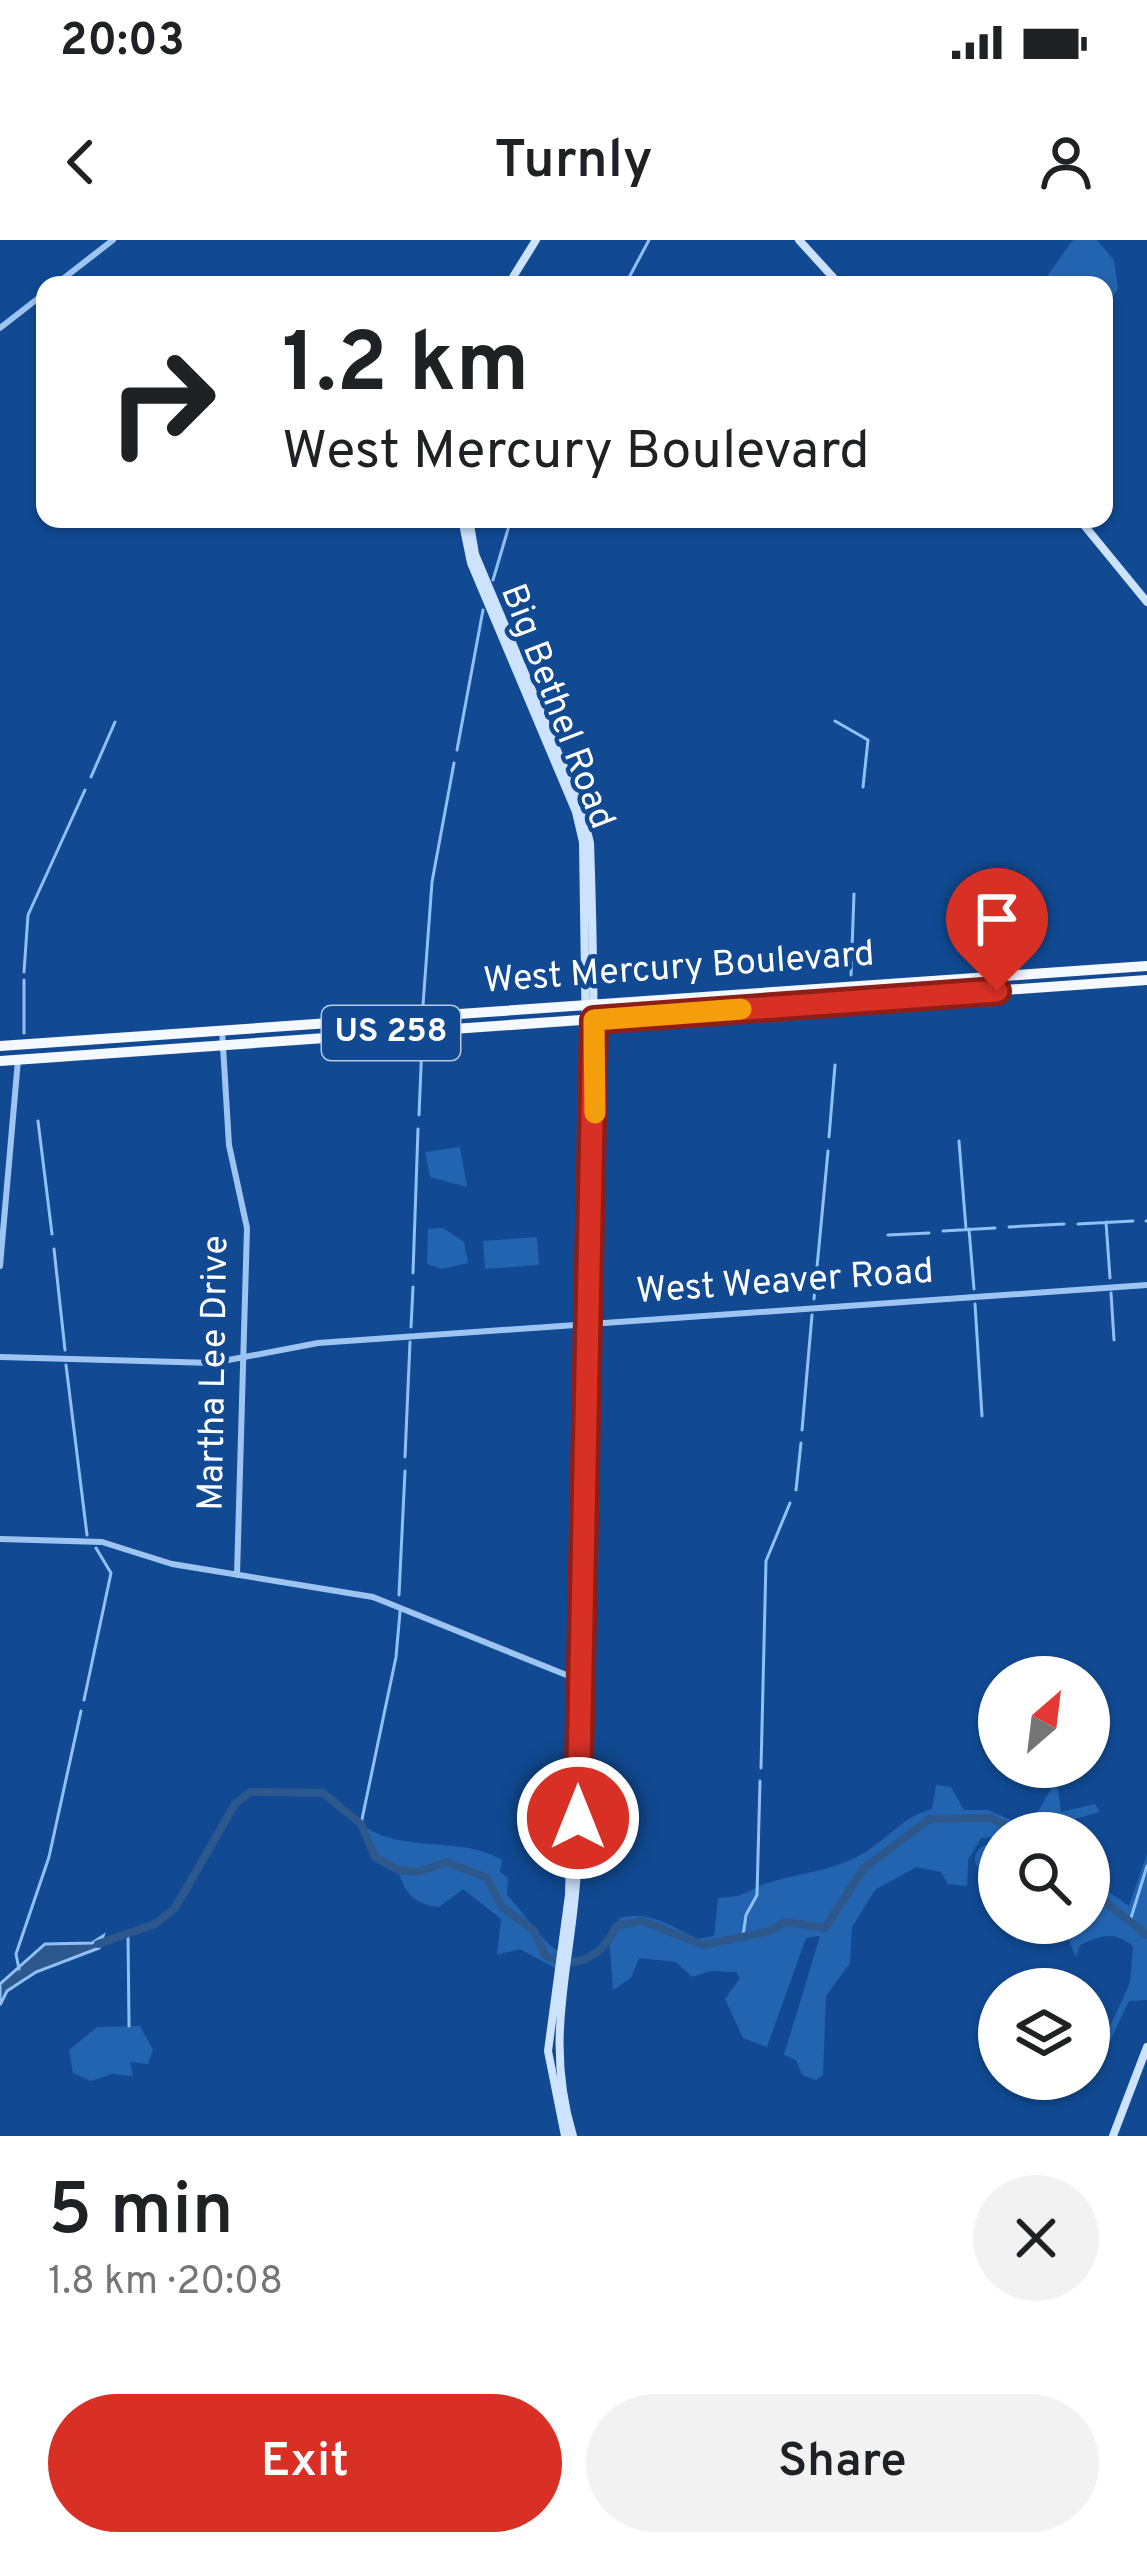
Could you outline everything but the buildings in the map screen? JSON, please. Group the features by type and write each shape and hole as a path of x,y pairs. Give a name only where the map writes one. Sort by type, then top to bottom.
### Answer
{"highway":[{"name":"West Mercury Boulevard","path":"0,1053 31,1044 1147,966"},
{"name":"West Mercury Boulevard","path":"0,1053 18,1060 1147,980"}],"main road":[{"path":"514,276 536,240"},
{"path":"799,240 832,276"},
{"name":"Big Bethel Road","path":"467,528 472,563 581,827 590,1020 585,1324 567,1951 556,2058 569,2136"},
{"name":"Big Bethel Road","path":"468,528 587,825 589,1005"},
{"path":"1085,528 1147,602"},
{"path":"591,930 601,913"},
{"path":"1113,2136 1147,2047"}],"street":[{"path":"67,276 113,240"},
{"path":"0,328 36,300"},
{"name":"Martha Lee Drive","path":"222,1030 230,1145 246,1215 237,1575"},
{"path":"0,1266 18,1060"},
{"name":"West Weaver Road","path":"0,1357 213,1363 318,1342 1147,1286"},
{"path":"0,1539 102,1542 141,1558 394,1603 576,1678"}],"shaded area":[{"path":"1073,240 1097,240 1114,260 1118,289 1113,296 1113,276 1047,276"},
{"path":"460,1147 467,1187 430,1177 425,1152"},
{"path":"443,1228 464,1242 468,1263 442,1269 427,1264 428,1229"},
{"path":"537,1237 539,1265 485,1269 483,1241"},
{"path":"936,1785 951,1787 964,1810 993,1812 978,1812 978,1843 968,1860 967,1886 948,1884 941,1872 916,1867 875,1890 852,1927 850,1963 826,1996 823,2075 816,2080 802,2075 796,2060 784,2055 820,1936 806,1938 767,2047 743,2038 725,1999 740,1978 736,1972 710,1971 692,1977 676,1962 639,1958 631,1978 613,1990 609,1938 620,1918 652,1918 699,1939 714,1936 718,1898 834,1866 932,1809"},
{"path":"1051,1788 1058,1788 1061,1812 1038,1812"},
{"path":"1095,1804 1100,1812 1061,1812"},
{"path":"365,1827 398,1840 469,1848 502,1860 500,1872 508,1878 507,1895 560,1952 557,1969 520,1949 497,1955 501,1919 463,1889 439,1907 415,1899 402,1883 397,1866 377,1854"},
{"path":"1147,1854 1147,2000 1129,2001 1110,2041 1110,2026 1130,1983 1133,1946 1110,1936 1110,1893 1129,1906"},
{"path":"103,1936 99,1948 36,1972 7,1991 0,2005 0,1984 45,1944 92,1943"},
{"path":"140,2026 153,2050 148,2064 130,2062 133,2076 112,2074 91,2081 73,2073 69,2050 97,2027"}],"waterway":[{"path":"630,276 649,240"},
{"path":"493,580 508,528"},
{"path":"457,750 483,610"},
{"path":"835,721 868,740 863,787"},
{"path":"91,777 115,722"},
{"path":"423,1005 432,882 454,763"},
{"path":"24,972 28,915 85,790"},
{"path":"851,975 854,894"},
{"path":"24,980 24,1033"},
{"path":"419,1115 422,1043"},
{"path":"829,1137 835,1065"},
{"path":"38,1121 52,1234"},
{"path":"413,1273 418,1129"},
{"path":"959,1141 966,1229"},
{"path":"814,1299 828,1151"},
{"path":"1078,1224 1133,1221"},
{"path":"1106,1222 1110,1278"},
{"path":"1009,1227 1064,1224"},
{"path":"943,1231 995,1228"},
{"path":"969,1229 974,1289"},
{"path":"888,1235 929,1233"},
{"path":"54,1249 65,1350"},
{"path":"411,1327 413,1287"},
{"path":"1111,1293 1114,1340"},
{"path":"975,1304 982,1416"},
{"path":"802,1430 812,1315"},
{"path":"405,1457 410,1342"},
{"path":"66,1365 87,1535"},
{"path":"796,1490 801,1443"},
{"path":"399,1595 405,1471"},
{"path":"761,1768 766,1561 790,1503"},
{"path":"84,1700 111,1573 96,1548"},
{"path":"361,1824 396,1657 400,1612"},
{"path":"19,1969 16,1954 49,1857 81,1711"},
{"path":"743,1936 746,1915 757,1895 760,1781"},
{"path":"98,1944 155,1924 175,1908 235,1804 250,1792 323,1793 361,1824 375,1857 398,1870 418,1872 447,1862 487,1878 502,1907 534,1931 545,1955 567,1962 588,1958 616,1926 642,1921 703,1945 770,1931 785,1922 825,1928 863,1869 929,1819 978,1818"},
{"path":"1130,1921 1147,1866"},
{"path":"1110,1906 1147,1935"},
{"path":"128,1932 129,2026"}],"slow traffic":[{"path":"595,1113 594,1020 741,1009"}],"route":[{"path":"578,1818 582,1511 596,1102 594,1020 997,991"}]}
